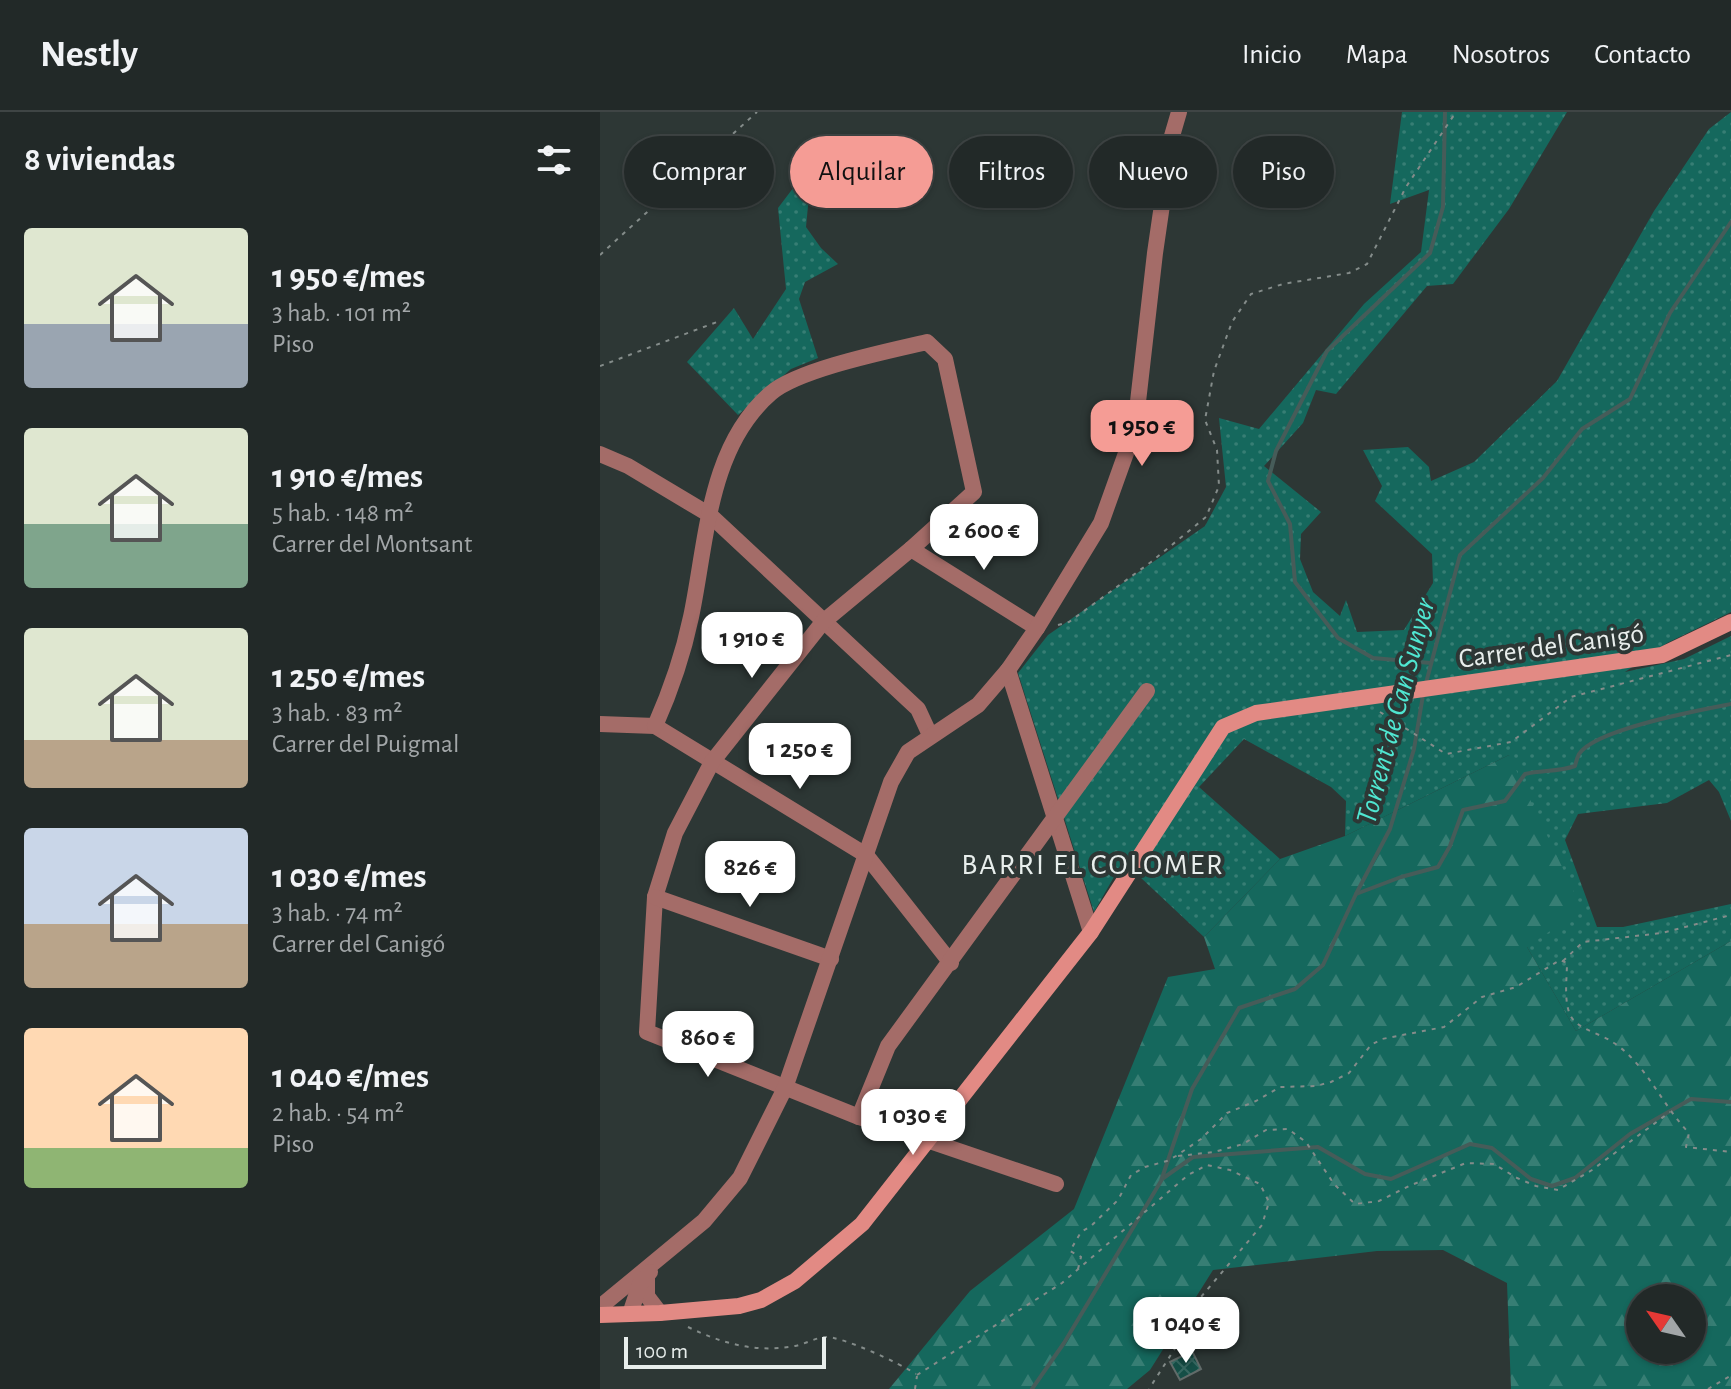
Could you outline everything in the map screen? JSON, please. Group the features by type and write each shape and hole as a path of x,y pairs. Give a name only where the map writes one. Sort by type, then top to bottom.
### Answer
{"street":[{"path":"600,1307 704,1221 740,1178 785,1088 891,782 908,752 978,705 1008,670 1101,523 1135,428 1155,253 1172,136 1179,112"},
{"path":"655,726 674,682 691,619 724,458 746,422 772,392 794,380 857,359 927,342 945,359 974,492 823,622 712,762 675,833 655,897 647,1032 859,1117 1056,1184"},
{"path":"600,454 628,466 710,515 918,709 930,735"},
{"path":"911,549 1037,628"},
{"name":"Carrer del Canigó","path":"600,1315 660,1313 761,1300 795,1281 862,1224 1091,932 1223,727 1256,713 1662,655 1731,622"},
{"path":"1008,670 1091,932"},
{"path":"859,1117 888,1046 1147,691"},
{"path":"600,724 655,726 866,855 951,963"},
{"path":"655,897 831,959"},
{"path":"626,1314 640,1284 660,1258"},
{"path":"647,1275 647,1296 660,1313"},
{"path":"626,1285 621,1300 626,1314"}],"path":[{"path":"600,255 757,112"},
{"path":"1037,628 1069,622 1206,517 1219,486 1217,450 1205,420 1214,371 1232,322 1251,294 1283,284 1349,273 1367,264 1406,187 1456,112"},
{"path":"600,366 717,322"},
{"path":"1359,698 1446,754 1511,742 1571,697 1731,655"},
{"path":"1078,1269 1081,1257 1070,1251 1081,1232 1118,1200 1131,1175 1176,1156 1201,1139 1227,1113 1280,1087 1316,1086 1331,1082 1349,1073 1371,1045 1382,1039 1444,1027 1482,997 1516,987 1563,961 1583,942 1662,933 1731,915"},
{"path":"1563,961 1567,963 1568,1011 1574,1021 1616,1044 1649,1077 1655,1092 1689,1133 1686,1147 1731,1152"},
{"path":"1176,1156 1214,1152 1243,1144 1266,1130 1288,1129 1306,1142 1334,1184 1355,1204 1379,1201 1466,1163 1494,1164 1536,1186 1558,1190 1592,1170 1670,1111"},
{"path":"917,1375 1062,1283 1188,1175 1207,1165 1230,1170 1260,1184 1269,1202 1262,1225 1201,1297 1188,1328 1149,1389"},
{"path":"685,1325 709,1338 748,1349 794,1346 827,1337 898,1362 917,1375"},
{"path":"915,1389 917,1375"},
{"path":"1708,1389 1730,1376"}],"green space":[{"path":"1402,112 1567,112 1509,209 1453,284 1427,286 1336,394 1316,390 1303,423 1264,466 1321,512 1301,534 1300,559 1313,592 1340,616 1346,600 1357,632 1404,630 1433,583 1432,554 1375,501 1382,486 1363,450 1408,447 1429,467 1431,481 1474,462 1557,381 1654,211 1709,129 1731,112 1731,612 1667,643 1625,672 1684,659 1731,636 1731,821 1719,792 1709,780 1667,803 1578,814 1565,840 1597,927 1623,927 1731,904 1731,941 1576,1031 1527,947 1509,755 1345,836 1346,801 1331,787 1244,739 1199,787 1280,859 1204,937 1123,861 1094,912 1018,673 1048,635 1205,526 1226,487 1219,418 1259,429 1364,304 1421,252 1429,190 1390,204"},
{"path":"790,192 790,208 808,208 806,227 838,264 805,282 799,299 818,358 791,369 738,415 687,362 734,308 753,339 786,289 778,208"},
{"path":"1509,755 1582,909 1527,947 1576,1031 1731,941 1731,1389 1511,1389 1507,1283 1443,1250 1377,1251 1213,1270 1150,1370 1127,1389 889,1389 970,1291 1074,1209 1168,977 1215,969 1204,937 1280,859 1345,836"}],"building":[{"path":"1192,1351 1201,1369 1180,1380 1170,1362"}],"waterway":[{"path":"1431,663 1373,658 1338,638 1295,582 1290,524 1268,481 1276,451 1327,351 1430,253 1443,207 1445,112"},
{"name":"Torrent de Can Sunyer","path":"1426,683 1460,555 1543,478 1582,429 1630,399 1670,313 1731,222"},
{"name":"Torrent de Can Sunyer","path":"1032,1389 1064,1343 1161,1181 1192,1089 1239,1008 1295,989 1323,965 1390,829 1414,749 1423,695"},
{"path":"1356,894 1438,867 1450,846 1463,810 1505,801 1525,774 1575,766 1579,754 1605,736 1674,716 1731,704"},
{"path":"1162,1179 1193,1157 1318,1147 1365,1174 1391,1179 1470,1144 1492,1148 1531,1179 1552,1186 1575,1178 1630,1134 1691,1099 1731,1102"}],"district":[{"name":"BARRI EL COLOMER","path":"1093,864"}]}
